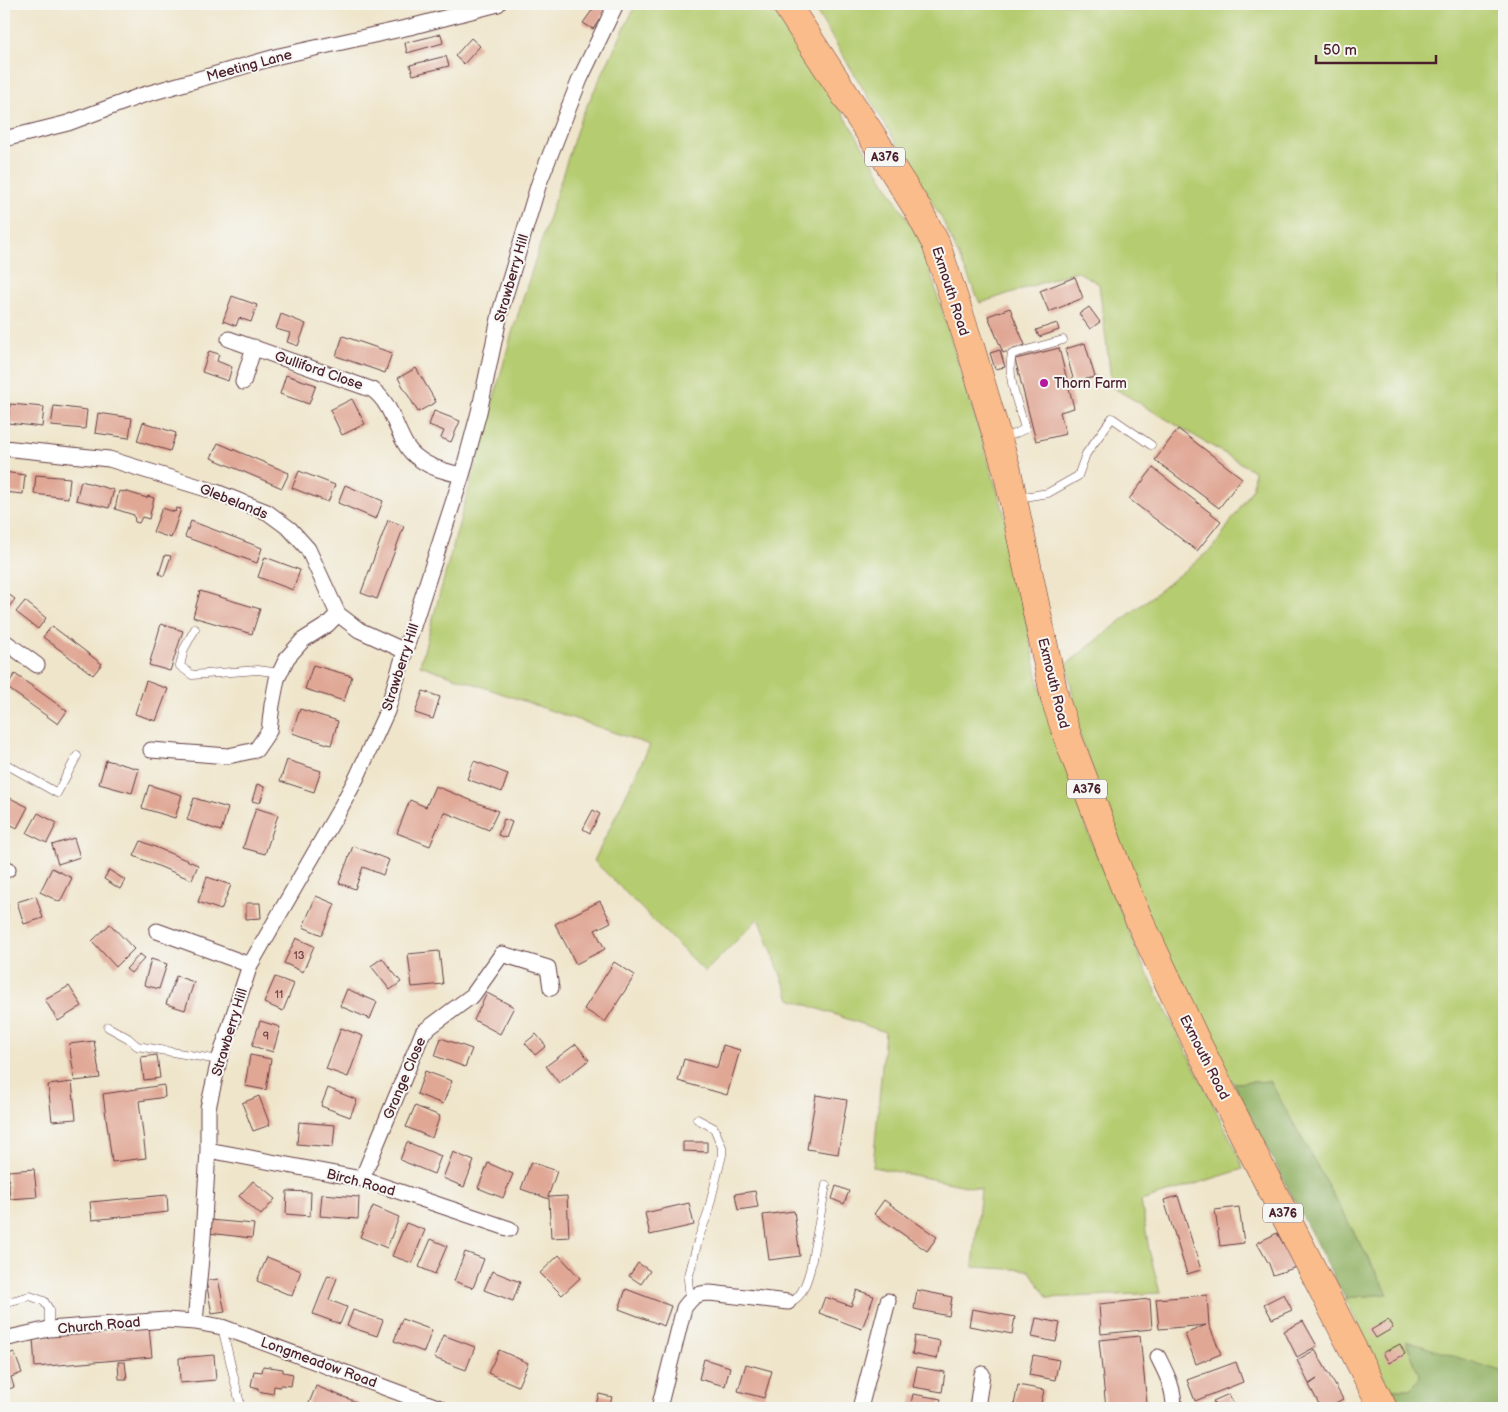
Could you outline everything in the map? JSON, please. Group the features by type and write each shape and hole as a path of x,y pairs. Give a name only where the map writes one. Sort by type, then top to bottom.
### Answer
{"highway":[{"name":"Exmouth Road","path":"786,4 876,141 917,208 936,244 1014,498 1055,699 1128,896 1197,1043 1382,1408"}],"street":[{"name":"Meeting Lane","path":"4,139 68,123 140,96 279,56 410,27 498,4"},
{"name":"Strawberry Hill","path":"195,1322 203,1237 208,1150 208,1108 219,1060 250,965 341,807 387,711 462,476 479,412 501,309 539,183 580,79 616,4"},
{"name":"Gulliford Close","path":"229,339 373,390 380,395 388,406 403,440 416,458 444,471 462,476"},
{"path":"243,382 254,347"},
{"name":"Glebelands","path":"4,448 109,459 216,492 267,512 290,529 308,549 338,614 359,630 405,651"},
{"path":"151,750 228,756 256,750 269,731 272,705 280,673 287,658 303,640 326,625 338,614"},
{"path":"6,646 37,665"},
{"path":"157,931 250,965"},
{"name":"Grange Close","path":"362,1179 423,1032 473,995 502,954 548,968 551,988"},
{"name":"Birch Road","path":"208,1150 362,1179 510,1229"},
{"path":"659,1408 684,1308 690,1299 700,1293 710,1293 788,1302"},
{"path":"860,1408 888,1301"},
{"name":"Church Road","path":"4,1339 48,1330 166,1320 195,1322"},
{"name":"Longmeadow Road","path":"195,1322 222,1327 440,1408"},
{"path":"1158,1358 1169,1379 1174,1397 1174,1408"},
{"path":"977,1408 982,1374"}],"lane":[{"path":"998,441 1025,429 1010,375 1012,354 1063,340"},
{"path":"1014,498 1048,493 1078,476 1086,454 1112,418 1151,445"},
{"path":"195,630 184,649 180,666 192,674 258,670 280,673"},
{"path":"4,763 57,793 77,756"},
{"path":"108,1027 128,1038 137,1046 219,1060"},
{"path":"690,1299 688,1279 698,1237 707,1216 722,1155 719,1139 714,1128 698,1119"},
{"path":"788,1302 797,1299 807,1280 826,1185"},
{"path":"4,1303 30,1296 44,1301 49,1309 48,1330"},
{"path":"222,1327 241,1408"}],"green space":[{"path":"636,4 773,4 815,67 921,242 1004,512 1039,684 1091,841 1143,965 1236,1150 1243,1169 1141,1201 1149,1250 1160,1293 1048,1298 1029,1270 973,1267 981,1189 873,1167 885,1032 790,999 759,918 705,972 594,861 650,745 420,665 512,333 580,120"},
{"path":"812,4 1504,4 1504,1374 1406,1342 1420,1377 1411,1389 1391,1389 1389,1387 1345,1298 1388,1294 1270,1081 1233,1083 1159,946 1081,740 1067,664 1214,547 1253,488 1254,471 1112,387 1099,284 1077,271 980,303 942,219"},
{"path":"1270,1081 1388,1294 1345,1298 1233,1083"},
{"path":"1406,1341 1504,1372 1504,1406 1501,1408 1401,1408 1391,1389 1411,1389 1420,1377"}],"building":[{"path":"585,4 610,4 593,29 583,23 593,9"},
{"path":"441,34 443,43 407,53 405,43"},
{"path":"471,38 480,46 464,64 455,56"},
{"path":"446,56 449,66 413,75 410,65"},
{"path":"1075,277 1083,298 1049,312 1040,291"},
{"path":"232,296 257,305 251,322 239,318 236,326 223,321"},
{"path":"1089,307 1100,322 1090,329 1079,314"},
{"path":"1010,308 1025,345 1003,353 988,316"},
{"path":"281,314 306,324 298,346 287,342 290,333 276,329"},
{"path":"1057,323 1059,330 1039,337 1036,330"},
{"path":"343,336 392,353 385,373 336,356"},
{"path":"1085,343 1095,377 1074,382 1065,349"},
{"name":"Thorn Farm","path":"1059,348 1074,408 1060,412 1066,434 1036,441 1015,359"},
{"path":"1000,350 1005,367 995,369 990,353"},
{"path":"209,351 219,354 217,361 232,367 228,381 202,372"},
{"path":"416,368 436,402 418,412 398,378"},
{"path":"286,375 316,385 309,404 280,394"},
{"path":"352,399 365,424 342,435 330,410"},
{"path":"10,404 44,407 42,427 8,423"},
{"path":"54,406 87,410 85,429 51,426"},
{"path":"434,411 460,421 451,442 441,438 444,431 429,425"},
{"path":"98,413 132,418 129,438 95,433"},
{"path":"143,422 176,433 170,451 137,441"},
{"path":"1178,429 1242,478 1219,508 1155,460"},
{"path":"218,443 289,473 282,488 211,458"},
{"path":"1153,468 1221,521 1197,551 1129,499"},
{"path":"299,471 335,485 328,502 292,488"},
{"path":"4,472 25,475 23,494 4,492"},
{"path":"36,475 70,478 68,498 34,494"},
{"path":"81,481 114,490 109,508 76,500"},
{"path":"345,485 383,501 376,519 338,503"},
{"path":"119,491 154,498 149,519 142,517 139,523 135,522 134,515 115,509"},
{"path":"162,508 175,512 176,508 181,509 171,538 153,532"},
{"path":"388,520 404,526 377,599 361,593"},
{"path":"191,521 262,548 257,563 185,537"},
{"path":"165,555 171,556 164,576 159,574"},
{"path":"265,557 300,570 293,590 258,577"},
{"path":"4,591 15,599 6,611 4,609"},
{"path":"200,591 260,609 252,634 193,617"},
{"path":"25,601 46,618 38,629 16,612"},
{"path":"161,624 183,631 170,671 149,665"},
{"path":"52,626 102,664 93,675 43,637"},
{"path":"313,665 352,676 344,701 305,689"},
{"path":"15,674 67,711 58,724 6,687"},
{"path":"146,681 168,689 156,721 135,714"},
{"path":"423,691 440,697 433,719 415,713"},
{"path":"300,709 338,721 331,745 292,733"},
{"path":"106,760 139,769 132,793 99,784"},
{"path":"287,760 321,771 314,792 280,781"},
{"path":"474,761 508,774 502,792 467,779"},
{"path":"257,784 265,787 260,803 252,801"},
{"path":"149,785 182,795 175,818 142,808"},
{"path":"435,786 498,811 489,830 444,812 430,846 397,833 410,800 426,807"},
{"path":"10,798 28,807 17,828 4,821 4,811"},
{"path":"194,798 228,808 221,831 187,820"},
{"path":"256,808 278,815 265,854 243,848"},
{"path":"593,810 600,814 590,833 583,829"},
{"path":"38,813 57,823 47,843 27,833"},
{"path":"504,819 512,822 506,838 498,835"},
{"path":"74,838 80,857 58,864 52,845"},
{"path":"141,841 198,865 192,880 134,856"},
{"path":"353,846 389,860 383,875 363,867 355,889 339,883"},
{"path":"52,868 72,878 60,902 40,892"},
{"path":"109,870 125,880 120,889 104,879"},
{"path":"207,877 231,885 221,910 198,902"},
{"path":"36,896 43,918 24,924 17,902"},
{"path":"316,896 335,904 322,935 303,927"},
{"path":"600,901 611,922 595,930 605,949 576,964 555,924"},
{"path":"246,903 260,903 261,918 246,919"},
{"path":"4,904 8,904 5,930 4,930"},
{"path":"110,924 134,949 116,967 92,941"},
{"path":"296,938 314,946 303,972 284,963"},
{"path":"439,951 443,984 412,987 408,954"},
{"path":"140,954 145,958 131,973 126,969"},
{"path":"382,958 401,982 390,990 371,966"},
{"path":"151,959 167,964 159,989 144,985"},
{"path":"614,962 635,975 605,1022 584,1009"},
{"path":"176,976 194,982 185,1010 166,1004"},
{"path":"275,977 294,984 283,1011 264,1003"},
{"path":"69,986 82,1006 58,1021 45,1000"},
{"path":"347,989 377,1002 370,1019 340,1006"},
{"path":"487,993 514,1007 500,1034 474,1020"},
{"path":"260,1021 280,1027 273,1052 252,1046"},
{"path":"341,1028 363,1036 348,1077 326,1069"},
{"path":"536,1034 546,1046 535,1055 525,1043"},
{"path":"441,1038 472,1049 465,1067 435,1056"},
{"path":"94,1041 100,1078 75,1081 69,1044"},
{"path":"576,1044 589,1060 559,1083 546,1066"},
{"path":"723,1045 740,1050 727,1095 678,1081 684,1059 717,1068"},
{"path":"157,1055 160,1078 144,1080 141,1057"},
{"path":"250,1055 271,1059 266,1090 245,1086"},
{"path":"425,1071 452,1081 443,1104 417,1094"},
{"path":"72,1082 76,1119 52,1121 48,1085"},
{"path":"164,1085 165,1097 139,1101 146,1158 112,1162 103,1094"},
{"path":"328,1088 357,1100 350,1117 321,1106"},
{"path":"816,1095 847,1100 838,1154 807,1149"},
{"path":"259,1096 270,1125 253,1131 242,1103"},
{"path":"415,1106 440,1116 432,1138 406,1127"},
{"path":"299,1122 335,1125 333,1147 297,1144"},
{"path":"407,1142 441,1156 434,1174 400,1160"},
{"path":"683,1142 707,1142 707,1152 683,1151"},
{"path":"453,1152 474,1161 464,1187 443,1178"},
{"path":"531,1162 557,1171 548,1197 567,1196 569,1237 551,1238 549,1199 521,1189"},
{"path":"488,1163 513,1174 503,1198 478,1188"},
{"path":"34,1169 37,1197 10,1199 8,1171"},
{"path":"253,1181 275,1199 261,1215 239,1196"},
{"path":"836,1186 849,1191 844,1204 832,1199"},
{"path":"287,1191 311,1192 310,1216 286,1214"},
{"path":"755,1191 758,1207 738,1210 735,1194"},
{"path":"322,1194 359,1197 358,1219 320,1216"},
{"path":"167,1195 168,1212 92,1220 90,1202"},
{"path":"1178,1196 1201,1270 1187,1274 1164,1200"},
{"path":"884,1200 937,1237 927,1251 874,1214"},
{"path":"689,1203 694,1225 650,1235 645,1213"},
{"path":"373,1206 399,1217 387,1248 360,1237"},
{"path":"1239,1207 1244,1243 1220,1246 1215,1210"},
{"path":"794,1211 800,1256 769,1260 763,1215"},
{"path":"209,1220 254,1224 252,1238 208,1233"},
{"path":"406,1223 425,1230 412,1263 392,1256"},
{"path":"1277,1233 1297,1267 1273,1275 1257,1243"},
{"path":"431,1239 447,1246 435,1274 419,1267"},
{"path":"465,1252 484,1259 473,1288 454,1281"},
{"path":"559,1255 580,1278 562,1295 540,1273"},
{"path":"267,1257 301,1271 292,1296 257,1281"},
{"path":"638,1263 650,1271 641,1284 629,1276"},
{"path":"492,1271 520,1282 513,1301 484,1290"},
{"path":"328,1275 337,1278 329,1300 347,1307 340,1324 313,1314"},
{"path":"218,1279 225,1312 212,1314 206,1281"},
{"path":"626,1289 671,1306 664,1326 619,1309"},
{"path":"857,1290 874,1296 862,1329 819,1313 825,1297 851,1306"},
{"path":"917,1290 952,1297 949,1316 914,1309"},
{"path":"1284,1294 1292,1310 1272,1319 1264,1304"},
{"path":"1207,1295 1209,1325 1221,1354 1196,1364 1185,1334 1206,1325 1159,1329 1156,1299"},
{"path":"1150,1299 1152,1329 1101,1334 1099,1304"},
{"path":"972,1309 1015,1317 1012,1334 969,1326"},
{"path":"353,1310 383,1320 377,1336 347,1326"},
{"path":"1036,1318 1060,1323 1056,1342 1032,1337"},
{"path":"402,1319 432,1330 424,1352 394,1341"},
{"path":"1388,1320 1393,1328 1376,1338 1371,1330"},
{"path":"1303,1321 1317,1346 1297,1357 1284,1331"},
{"path":"149,1328 152,1357 35,1367 33,1338"},
{"path":"443,1335 475,1347 466,1370 434,1358"},
{"path":"915,1336 940,1341 937,1359 912,1354"},
{"path":"1140,1336 1147,1404 1106,1408 1099,1340"},
{"path":"1400,1344 1405,1354 1389,1363 1383,1353"},
{"path":"499,1350 528,1363 518,1386 488,1373"},
{"path":"1315,1350 1343,1399 1326,1408 1321,1408 1309,1385 1317,1379 1309,1384 1297,1360"},
{"path":"14,1352 22,1373 11,1377 14,1387 4,1391 4,1356"},
{"path":"214,1355 216,1380 180,1383 179,1358"},
{"path":"1033,1355 1059,1360 1055,1380 1029,1375"},
{"path":"704,1359 730,1367 725,1386 699,1379"},
{"path":"118,1362 125,1362 127,1379 119,1379"},
{"path":"1236,1362 1243,1382 1195,1401 1187,1380"},
{"path":"746,1364 772,1371 764,1398 738,1391"},
{"path":"263,1366 283,1369 283,1372 293,1374 291,1386 274,1386 273,1394 258,1391 258,1388 251,1386 254,1371 262,1372"},
{"path":"917,1367 945,1372 942,1392 913,1387"},
{"path":"1018,1385 1044,1390 1040,1408 1014,1405"},
{"path":"316,1386 359,1403 357,1408 307,1408"},
{"path":"599,1394 612,1397 609,1408 595,1408"},
{"path":"913,1394 941,1399 939,1408 910,1408"},
{"path":"1229,1394 1235,1408 1216,1408 1213,1401"},
{"path":"507,1403 523,1408 505,1408"},
{"path":"1341,1403 1344,1408 1331,1408"}],"place":[{"name":"Thorn Farm","path":"1044,383"}]}
